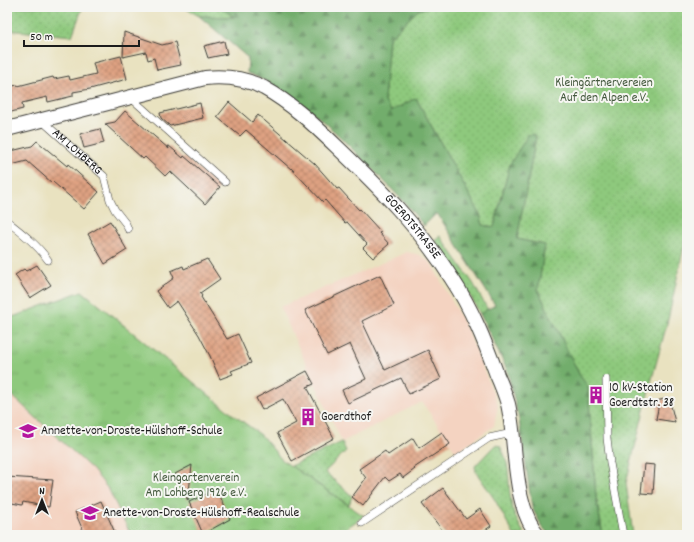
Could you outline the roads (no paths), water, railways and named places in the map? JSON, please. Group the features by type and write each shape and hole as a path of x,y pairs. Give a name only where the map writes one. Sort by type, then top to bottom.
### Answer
{"street":[{"name":"AM LOHBERG","path":"7,129 205,78 221,76 237,78"},
{"name":"GOERDTSTRASSE","path":"237,78 263,88 289,103 375,183 422,235 453,279 485,342 508,404 521,497 530,523 538,535"}],"lane":[{"path":"130,97 225,182"},
{"name":"AM LOHBERG","path":"41,120 104,176 110,200 115,210 126,224 128,230"},
{"path":"7,221 33,242 48,260"},
{"path":"606,379 609,451 623,535"},
{"path":"362,524 489,438 512,433"}],"place":[{"name":"10 kV-Station Goerdtstr. 38","path":"596,395"},
{"name":"Goerdthof","path":"308,417"},
{"name":"Annette-von-Droste-Hülshoff-Schule","path":"28,431"},
{"name":"Anette-von-Droste-Hülshoff-Realschule","path":"90,513"}],"park label":[{"name":"Kleingärtnervereien Auf den Alpen e.V.","path":"604,90"},
{"name":"Kleingartenverein Am Lohberg 1926 e.V.","path":"196,486"}]}
